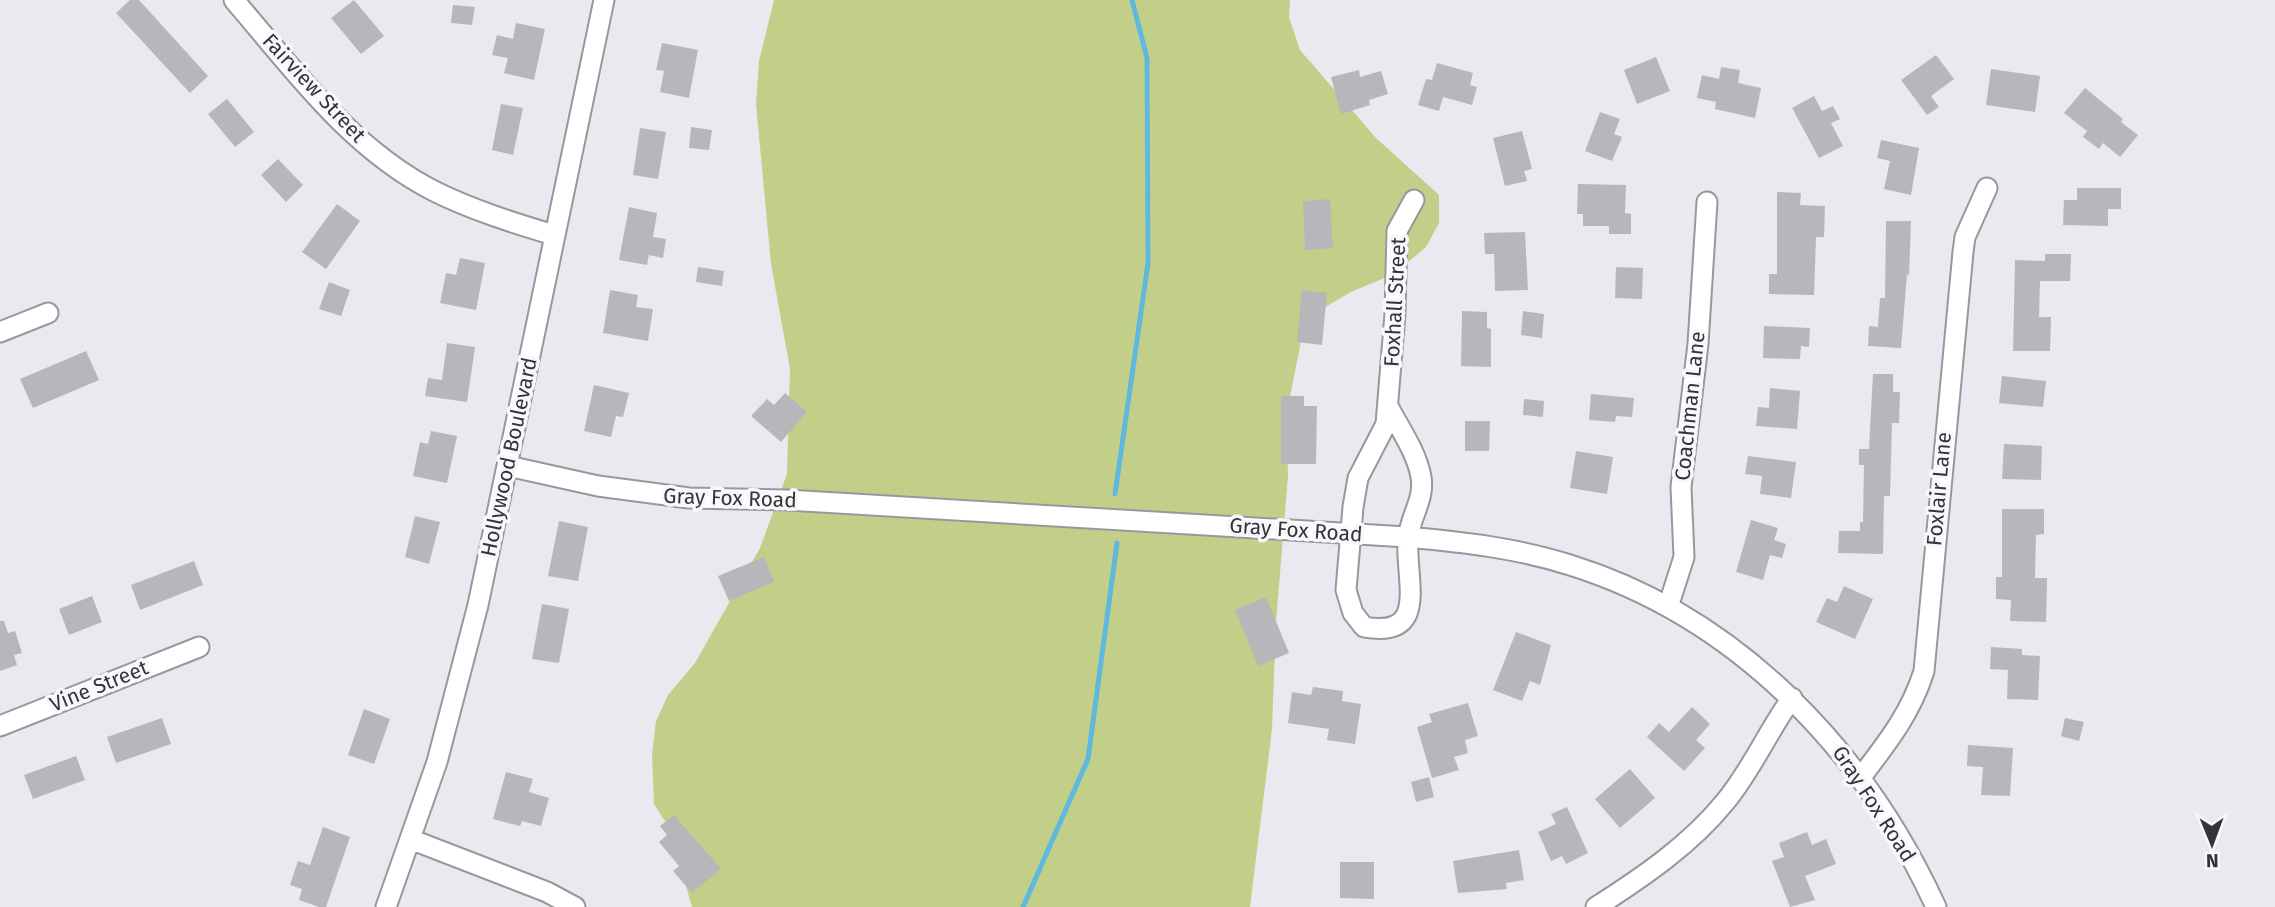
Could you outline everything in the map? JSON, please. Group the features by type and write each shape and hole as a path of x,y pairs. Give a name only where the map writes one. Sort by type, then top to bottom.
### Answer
{"street":[{"name":"Fairview Street","path":"234,0 329,110 370,148 433,191 554,235"},
{"name":"Hollywood Boulevard","path":"386,907 449,717 478,605 604,0"},
{"name":"Foxlair Lane","path":"1861,777 1900,726 1912,705 1924,671 1963,252 1965,237 1987,188"},
{"name":"Foxhall Street","path":"1389,408 1421,476 1421,499 1408,537 1408,611 1399,626 1377,630 1364,627 1353,613 1346,590 1358,478 1381,438 1389,408 1397,231 1414,200"},
{"name":"Coachman Lane","path":"1668,607 1684,557 1681,487 1698,344 1707,202"},
{"path":"0,332 48,313"},
{"name":"Gray Fox Road","path":"508,466 598,486 689,498 787,500 1462,542 1534,555 1604,576 1668,607 1732,649 1792,698 1861,777 1897,833 1936,907"},
{"name":"Vine Street","path":"0,726 199,647"},
{"path":"1597,907 1676,850 1724,804 1792,698"},
{"path":"410,839 547,892 575,907"}],"green space":[{"path":"774,0 1290,0 1289,17 1300,50 1376,138 1439,195 1439,223 1426,247 1394,274 1351,292 1320,310 1302,336 1287,412 1288,476 1276,622 1272,729 1250,907 692,907 670,829 654,804 652,755 656,721 668,695 695,663 760,548 787,474 790,369 771,264 756,104 759,61"}],"building":[{"path":"130,0 139,0 208,76 190,93 116,13"},
{"path":"354,0 384,36 361,54 331,18"},
{"path":"453,5 475,7 472,25 451,23"},
{"path":"516,23 545,29 534,80 504,73 508,58 492,55 497,35 513,39"},
{"path":"662,43 698,50 689,98 660,92 664,71 656,70"},
{"path":"1936,55 1954,79 1931,96 1939,107 1927,115 1901,80"},
{"path":"1656,57 1670,91 1637,104 1624,70"},
{"path":"1437,63 1473,73 1470,85 1477,87 1472,105 1443,97 1439,111 1418,105 1426,79 1432,80"},
{"path":"1721,67 1740,70 1738,83 1761,88 1755,118 1715,109 1716,102 1697,98 1702,75 1719,79"},
{"path":"1991,69 2040,76 2035,112 1986,105"},
{"path":"1359,70 1360,77 1381,71 1388,94 1369,100 1370,105 1341,114 1331,77"},
{"path":"2085,88 2138,135 2120,157 2103,143 2099,149 2083,137 2087,131 2064,113"},
{"path":"1814,96 1822,111 1833,106 1840,119 1831,123 1843,146 1819,158 1792,108"},
{"path":"227,99 254,132 235,147 208,114"},
{"path":"501,104 523,108 513,155 492,150"},
{"path":"1600,112 1620,119 1614,134 1622,137 1612,161 1585,151"},
{"path":"691,127 712,130 709,150 689,148"},
{"path":"640,128 666,132 658,179 633,175"},
{"path":"1522,131 1532,169 1524,171 1527,181 1505,186 1493,138"},
{"path":"1881,140 1919,148 1911,195 1884,189 1890,161 1877,158"},
{"path":"278,159 303,185 286,202 261,175"},
{"path":"1578,184 1626,185 1625,213 1631,214 1631,234 1609,234 1609,226 1583,226 1583,214 1577,214"},
{"path":"2077,188 2121,188 2121,209 2108,209 2108,226 2063,225 2064,200 2077,200"},
{"path":"1777,192 1801,193 1800,205 1825,206 1824,237 1816,237 1814,295 1769,294 1769,274 1777,274"},
{"path":"1330,199 1333,248 1305,250 1303,201"},
{"path":"337,204 360,221 326,269 302,252"},
{"path":"629,207 657,213 653,237 666,239 663,258 649,255 647,265 619,260"},
{"path":"1886,221 1911,221 1909,275 1907,274 1901,348 1868,346 1869,326 1878,327 1880,298 1885,298"},
{"path":"1525,232 1528,290 1495,291 1494,254 1485,254 1484,233"},
{"path":"2045,254 2071,254 2070,281 2040,281 2039,317 2051,317 2050,351 2013,351 2015,260 2045,261"},
{"path":"460,258 485,263 476,310 440,303 446,273 456,275"},
{"path":"698,267 724,271 722,286 696,282"},
{"path":"1616,267 1643,268 1642,299 1615,298"},
{"path":"329,282 350,290 341,316 319,309"},
{"path":"610,290 638,295 636,307 653,309 648,341 603,333"},
{"path":"1302,290 1327,293 1322,345 1297,342"},
{"path":"1462,311 1487,312 1487,328 1491,329 1491,367 1461,366"},
{"path":"1523,311 1544,314 1542,338 1521,335"},
{"path":"1764,326 1810,328 1809,347 1801,346 1800,359 1763,358"},
{"path":"447,343 475,347 467,402 425,396 428,378 442,380"},
{"path":"86,351 99,380 33,408 20,379"},
{"path":"1873,374 1893,374 1893,392 1900,392 1899,423 1892,423 1890,496 1884,496 1883,554 1838,553 1839,531 1860,531 1860,522 1863,522 1864,465 1859,465 1859,449 1869,449"},
{"path":"2002,376 2046,381 2043,407 1999,403"},
{"path":"594,385 629,393 623,417 616,416 611,437 584,431"},
{"path":"1770,388 1800,391 1797,429 1756,426 1758,407 1769,408"},
{"path":"785,393 807,412 781,442 751,416 767,399 774,405"},
{"path":"1591,394 1634,398 1632,417 1616,416 1615,422 1589,420"},
{"path":"1281,396 1304,396 1304,406 1317,406 1316,464 1281,464"},
{"path":"1524,399 1544,401 1543,417 1523,415"},
{"path":"1465,421 1490,421 1489,451 1465,451"},
{"path":"431,431 457,436 447,483 413,476 420,442 428,444"},
{"path":"2004,444 2042,446 2041,480 2002,479"},
{"path":"1576,451 1613,457 1607,494 1570,488"},
{"path":"1748,456 1796,462 1791,498 1760,494 1762,476 1745,474"},
{"path":"2002,509 2044,509 2044,534 2036,535 2035,578 2047,578 2046,622 2010,621 2011,600 1996,599 1996,577 2002,577"},
{"path":"415,516 440,522 429,564 405,557"},
{"path":"1751,520 1778,528 1774,540 1786,544 1782,558 1770,555 1763,580 1736,572"},
{"path":"559,521 588,527 578,581 548,576"},
{"path":"764,557 774,582 729,601 718,576"},
{"path":"194,561 203,585 140,610 131,585"},
{"path":"1844,586 1873,599 1855,639 1816,622 1827,598 1837,602"},
{"path":"92,596 102,622 69,635 59,609"},
{"path":"1266,597 1289,653 1258,666 1235,610"},
{"path":"542,604 569,609 559,663 532,659"},
{"path":"0,621 4,621 8,633 15,631 22,653 14,655 17,665 0,671"},
{"path":"1516,632 1551,645 1540,685 1530,681 1522,701 1493,690"},
{"path":"1991,647 2022,649 2022,655 2040,656 2038,700 2007,699 2008,670 1990,669"},
{"path":"1313,687 1343,691 1342,701 1361,704 1355,744 1327,740 1329,729 1288,723 1292,692 1311,695"},
{"path":"1468,703 1478,736 1465,740 1468,753 1454,757 1459,770 1432,778 1417,727 1432,722 1429,714"},
{"path":"1692,707 1710,724 1696,740 1705,748 1684,771 1647,737 1659,723 1669,732"},
{"path":"364,709 390,719 374,764 348,755"},
{"path":"162,718 171,744 116,763 107,737"},
{"path":"2065,718 2084,722 2079,741 2061,736"},
{"path":"1968,745 2013,748 2010,796 1981,795 1983,767 1967,766"},
{"path":"76,756 85,780 33,799 24,775"},
{"path":"1630,769 1655,798 1620,828 1595,799"},
{"path":"506,772 533,779 529,792 549,798 541,826 522,821 520,826 493,819"},
{"path":"1429,777 1434,797 1416,802 1411,782"},
{"path":"1567,807 1588,853 1566,864 1562,856 1551,861 1538,832 1556,824 1551,814"},
{"path":"674,815 721,869 692,893 673,871 679,866 659,842 667,835 660,826"},
{"path":"323,827 350,837 326,907 319,907 299,900 302,889 290,885 298,861 310,865"},
{"path":"1807,832 1812,845 1826,839 1836,864 1805,876 1815,900 1790,907 1772,861 1784,857 1779,843"},
{"path":"1519,850 1524,880 1506,883 1507,889 1458,893 1453,861"},
{"path":"1340,862 1374,862 1374,899 1340,898"}],"waterway":[{"path":"1115,494 1148,263 1147,58 1132,0"},
{"path":"1023,907 1088,759 1117,543"}]}
